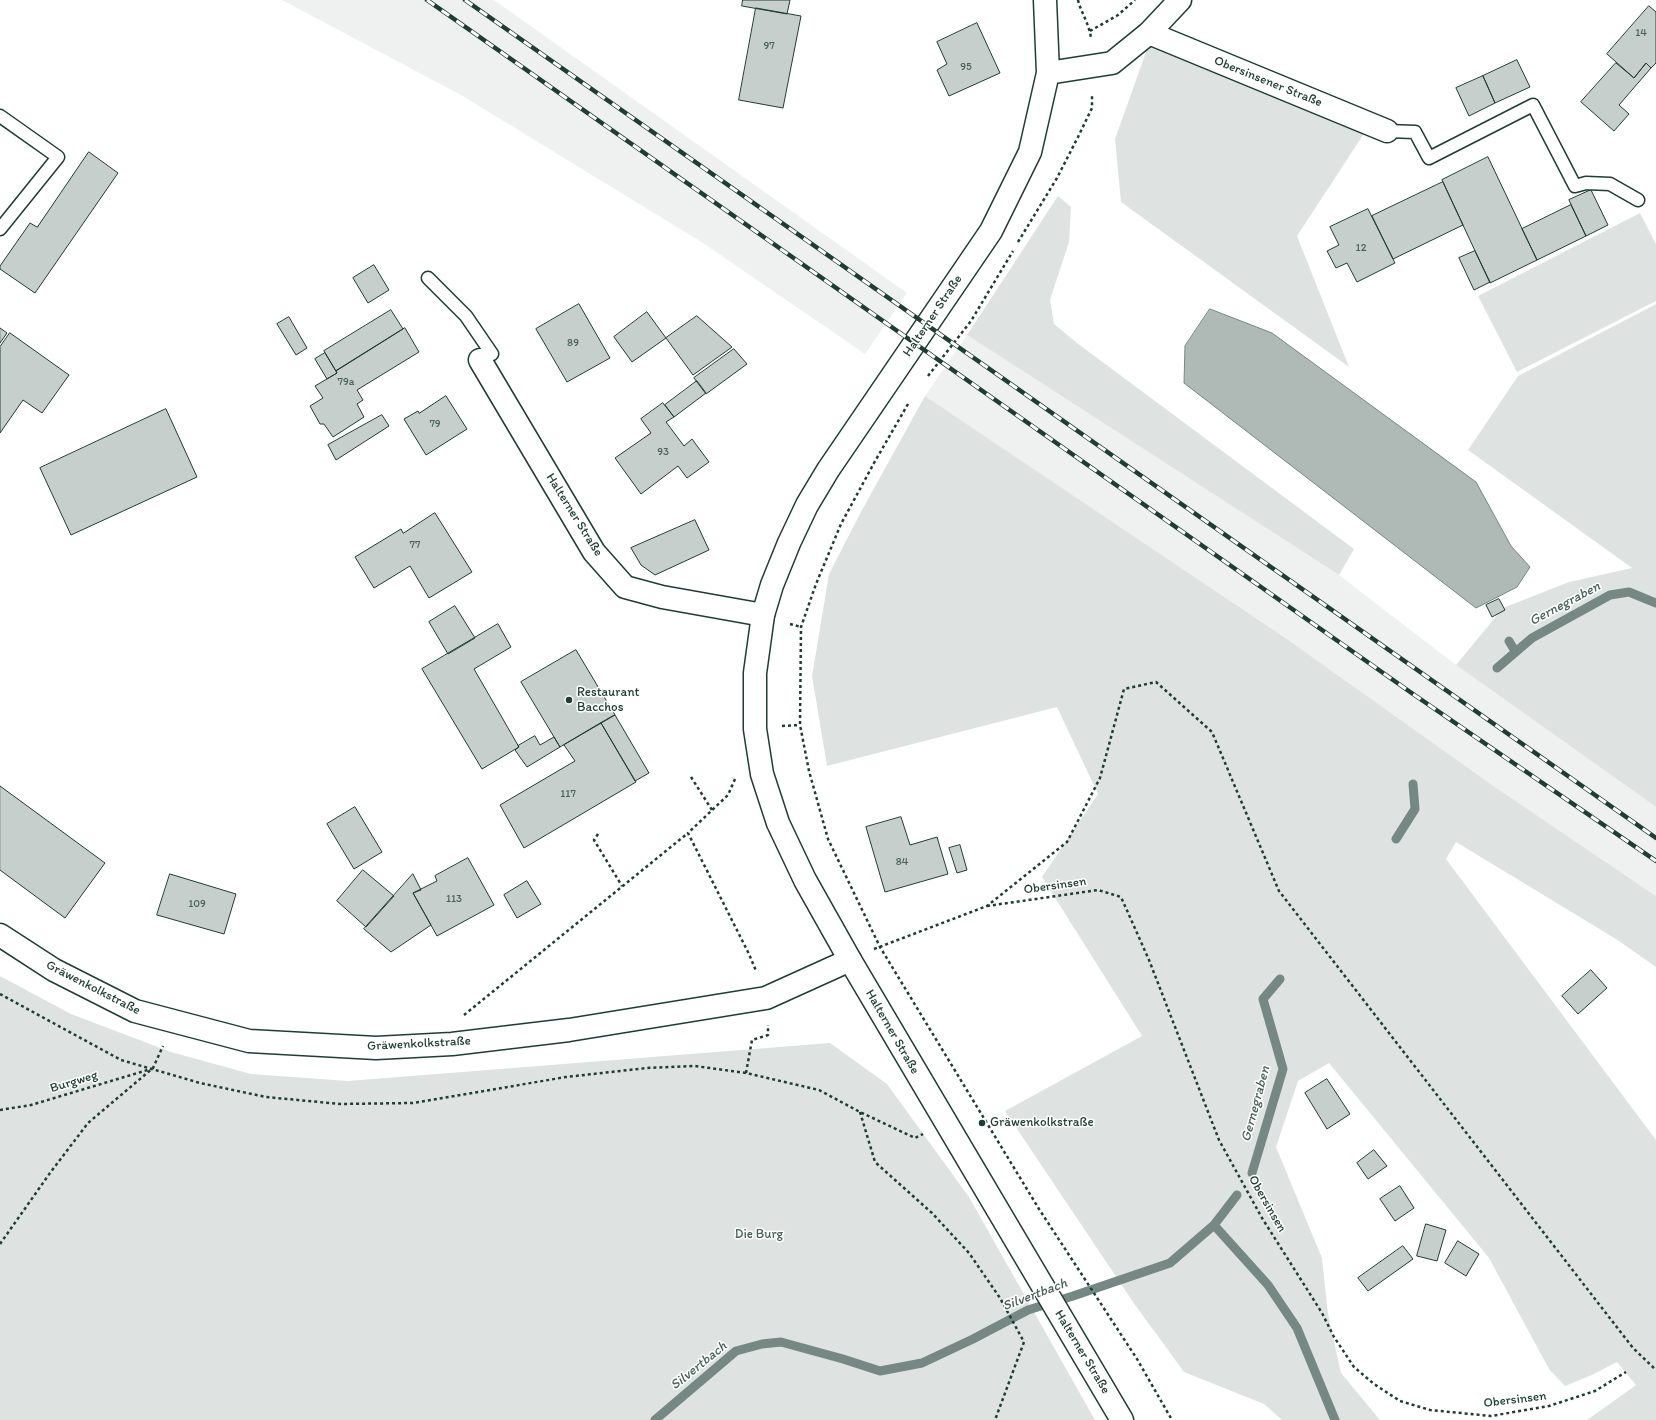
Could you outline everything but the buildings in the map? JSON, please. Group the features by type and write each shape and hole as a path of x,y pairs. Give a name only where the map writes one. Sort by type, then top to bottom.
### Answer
{"street":[{"name":"Halterner Straße","path":"1045,0 1048,73 1030,152 991,231 828,470 807,505 778,571 763,615 755,674 755,729 762,774 778,823 806,880 850,960 1122,1420"},
{"path":"1048,73 1112,63 1149,33 1180,0"},
{"name":"Obersinsener Straße","path":"1149,33 1387,131"},
{"name":"Halterner Straße","path":"480,360 594,552 625,586 662,597 763,615"},
{"name":"Gräwenkolkstraße","path":"0,935 54,970 135,1011 249,1041 376,1048 441,1045 569,1030 766,998 850,960"}],"lane":[{"path":"1387,131 1415,132 1430,158 1533,105 1575,186 1586,183 1610,184 1638,200"},
{"path":"0,116 58,157 0,229"},
{"path":"428,278 466,316 492,354 480,360"}],"path":[{"path":"926,377 971,321 1057,178 1092,108 1093,66 1090,31 1082,14 1078,0"},
{"path":"1090,31 1118,15 1135,0"},
{"path":"909,403 841,524 816,584 801,627 800,725 808,771 828,839 880,947 1039,1209 1137,1358 1172,1420"},
{"path":"850,960 987,906 1067,842 1100,778 1124,688 1156,682 1212,732 1279,891 1633,1348 1656,1370"},
{"path":"755,729 800,725"},
{"path":"441,1045 447,1025 456,1020 688,833 728,795 736,776"},
{"path":"691,777 712,810"},
{"path":"688,833 749,954 766,998 768,1035 752,1040 746,1073"},
{"path":"598,834 594,840 622,886"},
{"name":"Obersinsen","path":"987,906 1098,890 1121,898 1150,960 1219,1140 1262,1218 1322,1313 1334,1337 1354,1366 1374,1384 1400,1401 1430,1410 1491,1416 1549,1406 1595,1391 1626,1372"},
{"path":"0,994 121,1060 153,1068 200,1083 266,1097 340,1104 413,1103 566,1078 647,1068 696,1066 746,1073 819,1090 860,1112 915,1138 946,1123"},
{"path":"0,1244 50,1173 88,1124 153,1068"},
{"name":"Burgweg","path":"0,1110 31,1105 153,1068"},
{"path":"860,1112 875,1162 932,1213 970,1253 1000,1298 1024,1342 995,1420"}],"shaded area":[{"path":"282,0 494,0 907,293 865,354 703,243 461,95"},
{"path":"1210,309 1272,333 1476,482 1511,546 1530,567 1517,587 1476,608 1184,383 1185,346"},
{"path":"967,335 1339,575 1456,665 1656,807 1656,896 1495,787 1287,639 925,396"}],"green space":[{"path":"1151,38 1365,132 1297,236 1349,367 1121,202 1115,139"},
{"path":"1058,196 1071,207 1069,242 1050,300 1054,324 1077,343 1354,549 1339,575 967,335"},
{"path":"1640,213 1656,244 1656,301 1517,372 1478,296"},
{"path":"1656,304 1656,807 1456,665 1503,608 1569,582 1632,568 1468,450 1518,376"},
{"path":"925,396 1287,639 1495,787 1656,896 1656,967 1616,939 1456,842 1446,859 1656,1140 1656,1420 1587,1420 1636,1385 1617,1362 1592,1375 1565,1386 1549,1369 1489,1258 1329,1063 1298,1081 1276,1147 1322,1258 1328,1314 1341,1373 1380,1420 1282,1420 1264,1404 1184,1372 1133,1302 1005,1111 1142,1036 1042,877 1098,794 1057,707 827,766 812,676 829,574 862,510"},
{"name":"Die Burg","path":"0,976 71,1014 171,1052 251,1074 348,1081 830,1043 887,1084 969,1197 1095,1420 0,1420"}],"waterway":[{"name":"Gernegraben","path":"1497,668 1532,638 1610,595 1629,592 1656,603"},
{"path":"1509,641 1515,651"},
{"name":"Gernegraben","path":"1396,839 1415,809 1413,784"},
{"name":"Gernegraben","path":"1252,1173 1283,1069 1263,999 1280,979"},
{"name":"Silvertbach","path":"655,1420 736,1351 762,1344 781,1342 880,1371 922,1363 973,1339 1028,1310 1170,1263 1214,1225 1237,1195"},
{"name":"Silvertbach","path":"1214,1225 1268,1285 1297,1328 1335,1420"}],"railway":[{"path":"427,0 1413,694 1656,861"},
{"path":"465,0 1656,838"}],"place":[{"name":"Restaurant Bacchos","path":"569,700"},
{"name":"Gräwenkolkstraße","path":"982,1123"}]}
